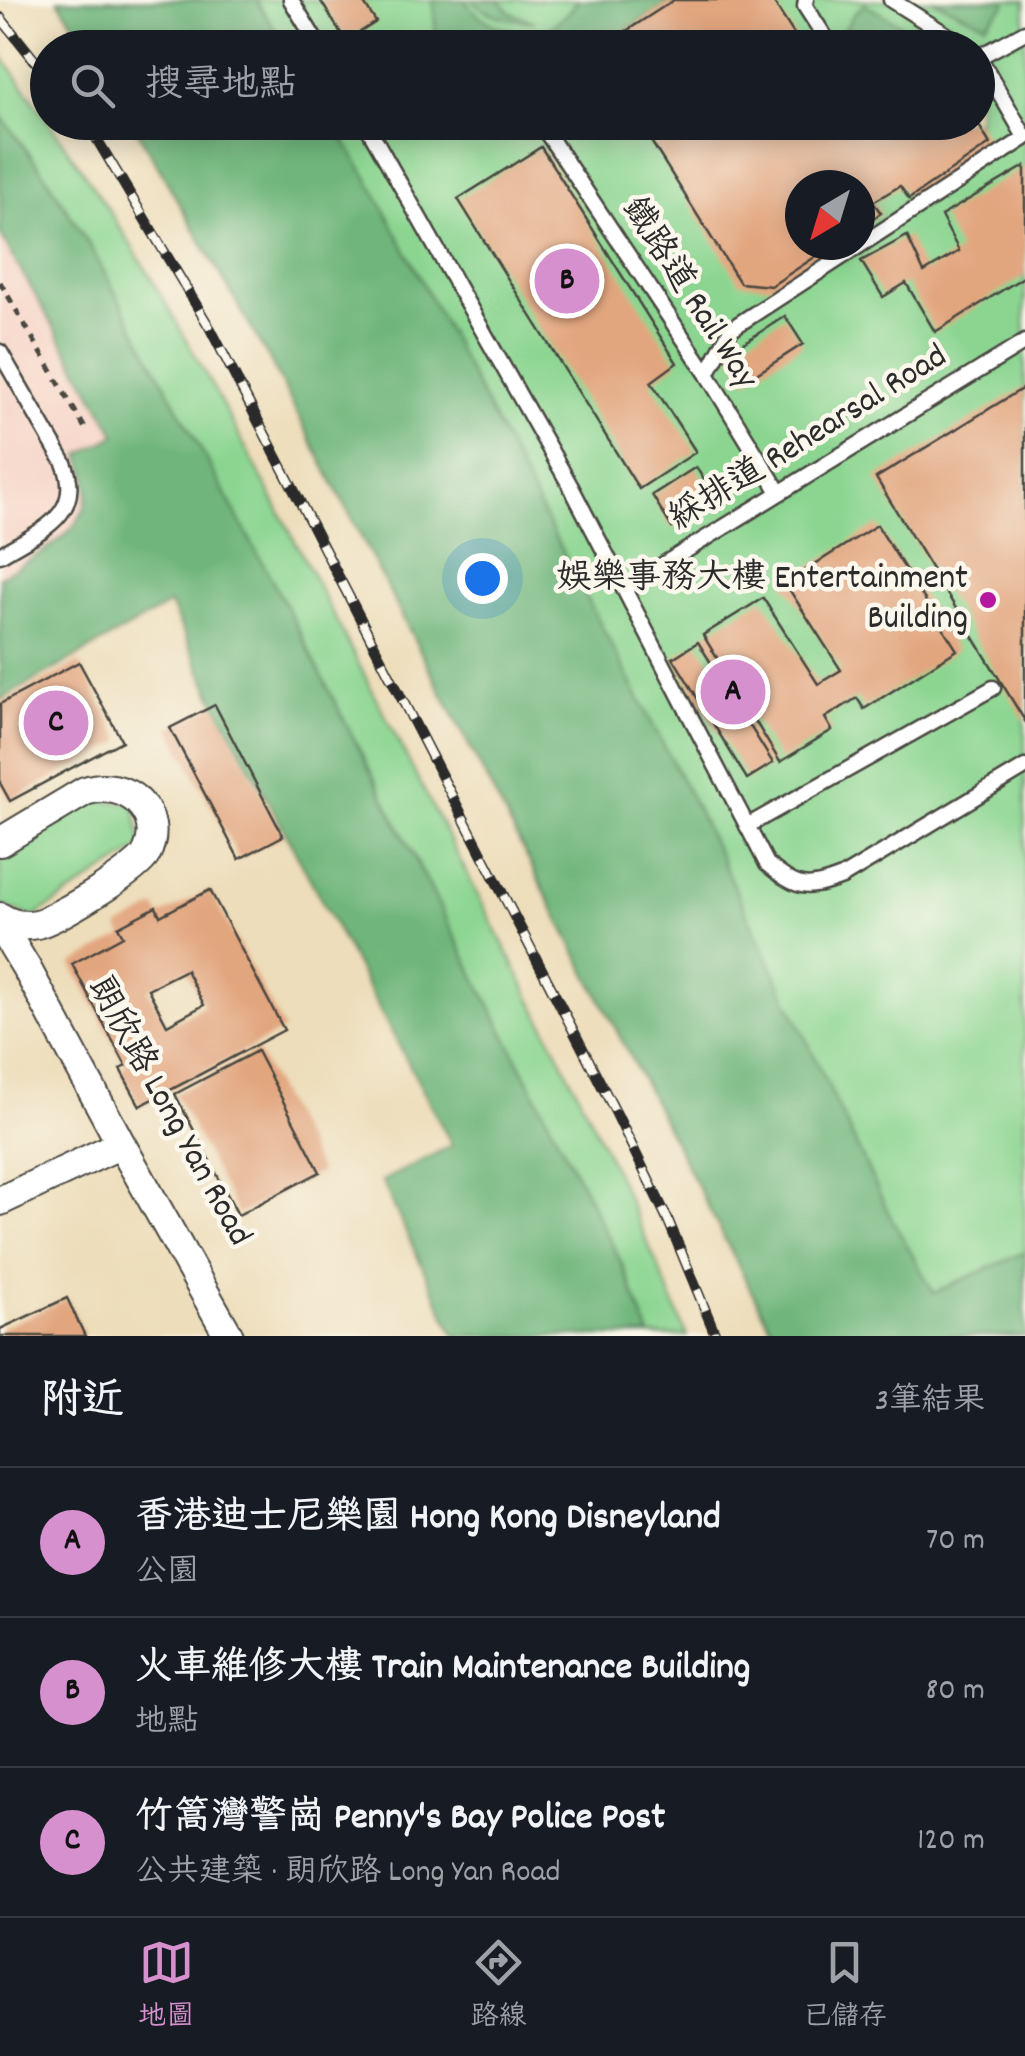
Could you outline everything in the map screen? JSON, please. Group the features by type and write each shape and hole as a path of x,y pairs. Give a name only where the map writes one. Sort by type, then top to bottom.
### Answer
{"street":[{"path":"0,842 96,788 126,792 138,801 151,826 142,862 133,870 35,925 24,926 0,917"},
{"path":"27,969 34,936 52,918"},
{"name":"朗欣路 Long Yan Road","path":"0,924 229,1336"},
{"path":"0,1201 122,1144"}],"lane":[{"path":"291,0 309,30"},
{"path":"806,0 805,6 820,30"},
{"path":"891,0 938,30"},
{"path":"995,42 1025,32"},
{"path":"707,374 731,329 1025,137 995,90"},
{"path":"376,140 625,588 767,864 791,883 815,887 842,877 1025,768"},
{"name":"鐵路道 Rail Way","path":"552,140 780,492"},
{"name":"綵排道 Rehearsal Road","path":"625,588 1025,342"},
{"path":"0,352 64,463 70,482 68,502 58,518 0,555"},
{"path":"747,826 993,688"}],"path":[{"path":"0,282 86,430"}],"shaded area":[{"path":"0,155 205,492 0,598"}],"green space":[{"path":"58,0 1025,0 1025,1336 775,1336 267,355 143,140 995,140 995,30 78,30"},
{"path":"58,0 256,0 275,30 78,30"},
{"path":"433,0 464,0 490,23 511,30 436,30"},
{"path":"472,0 499,0 511,13 535,22 493,14"},
{"path":"578,0 674,0 627,30 547,30"},
{"path":"932,0 1004,0 1006,4 986,24"},
{"path":"864,4 907,30 845,30"},
{"path":"0,53 30,96 30,140 61,140 84,172 162,297 257,468 554,1044 687,1336 650,1336 622,1264 286,606 92,250 43,172 0,115"},
{"path":"0,115 43,172 92,250 286,606 622,1264 650,1336 455,1336 382,1181 452,1145 213,697 170,604 0,700 0,577 69,531 81,516 87,499 87,479 80,455 116,435 0,234"},
{"path":"143,140 344,140 370,182 700,815 888,1212 934,1293 1025,1252 1025,1336 775,1336 267,355"},
{"path":"89,799 134,804 142,847 34,917 0,905 0,855"}],"building":[{"path":"320,0 362,0 376,22 363,30 339,30"},
{"path":"674,0 772,0 791,30 628,30"},
{"path":"650,140 988,140 990,144 909,199 900,186 875,201 875,170 785,170 785,260 810,260 771,286 740,283"},
{"path":"541,147 677,363 651,382 696,452 639,489 458,199"},
{"path":"1025,166 1025,276 935,332 906,283 883,297 861,261 875,260 875,253 907,236 924,272 959,251 941,216"},
{"path":"785,316 803,344 747,380 730,352"},
{"name":"娛樂事務大樓 Entertainment Building","path":"1025,387 1025,721 876,478"},
{"path":"696,467 717,501 672,528 652,495"},
{"path":"877,525 957,650 864,709 857,698 825,718 832,730 780,762 703,635 763,598 818,684 841,670 785,583"},
{"path":"698,642 773,763 747,779 673,658"},
{"path":"79,662 122,741 10,801 0,783 0,704"},
{"path":"215,705 283,836 239,859 170,728"},
{"path":"210,890 284,1030 140,1106 120,1069 126,1066 72,964 123,936 118,927 156,907 160,916","holes":["186,970 204,1005 167,1025 148,989"]},
{"path":"257,1051 320,1172 238,1215 175,1094"},
{"path":"67,1298 85,1336 0,1336 0,1329"}],"railway":[{"path":"0,17 30,54"},
{"path":"97,140 210,328 616,1113 668,1220 716,1336"}],"place":[{"name":"火車維修大樓 Train Maintenance Building","path":"567,281"},
{"name":"娛樂事務大樓 Entertainment Building","path":"988,600"},
{"name":"香港迪士尼樂園 Hong Kong Disneyland","path":"733,692"},
{"name":"竹篙灣警崗 Penny's Bay Police Post","path":"56,723"}]}
